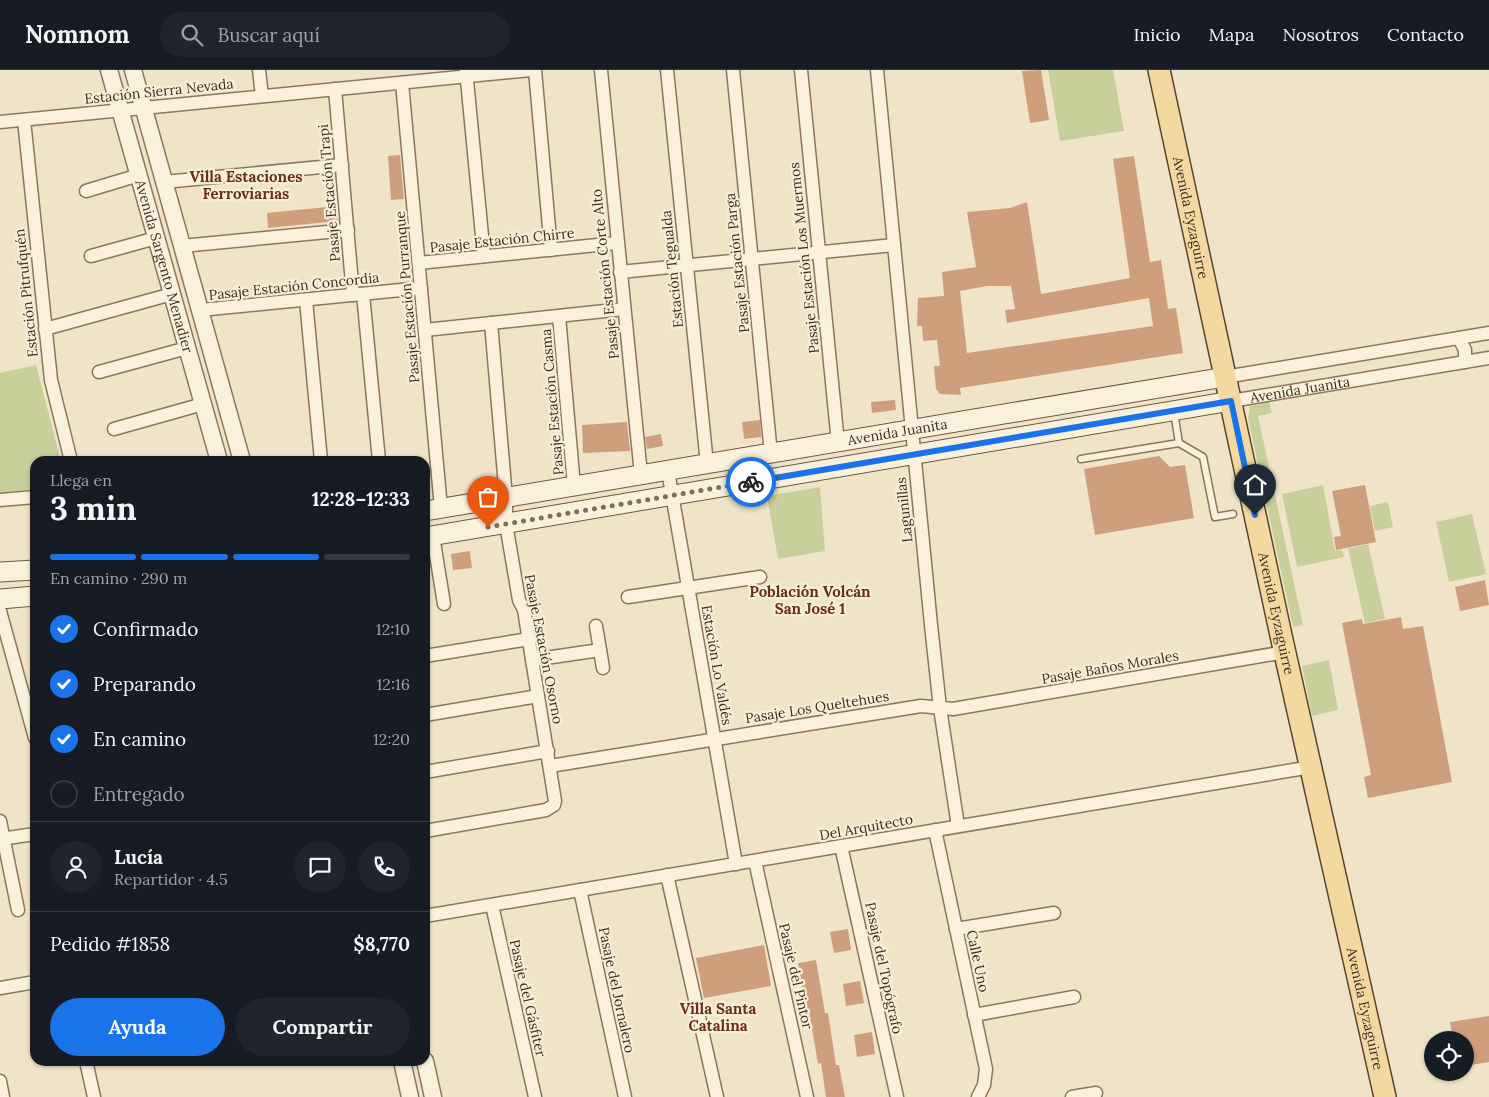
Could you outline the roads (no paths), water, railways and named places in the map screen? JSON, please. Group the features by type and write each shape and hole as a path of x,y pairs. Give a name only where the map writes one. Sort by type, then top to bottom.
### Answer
{"main road":[{"name":"Avenida Eyzaguirre","path":"1159,70 1285,652 1385,1097"},
{"name":"Avenida Juanita","path":"433,510 1225,377"},
{"name":"Avenida Juanita","path":"430,537 1231,401"},
{"path":"0,572 30,570"},
{"path":"0,599 30,596"}],"street":[{"name":"Avenida Sargento Menadier","path":"110,70 203,404 215,456"},
{"name":"Avenida Sargento Menadier","path":"133,70 241,456"},
{"path":"259,70 262,96"},
{"name":"Estación Sierra Nevada","path":"0,122 402,83 467,73 531,70"},
{"path":"535,70 551,250"},
{"name":"Pasaje Estación Corte Alto","path":"601,70 641,475"},
{"name":"Estación Tegualda","path":"667,70 707,464"},
{"name":"Pasaje Estación Parga","path":"733,70 772,454"},
{"name":"Pasaje Estación Los Muermos","path":"801,70 838,443"},
{"name":"Lagunillas","path":"877,70 913,430 913,455 940,708 958,826"},
{"path":"467,73 484,256"},
{"name":"Pasaje Estación Purranque","path":"402,83 425,330 433,510"},
{"name":"Pasaje Estación Trapi","path":"335,89 348,230 378,456"},
{"name":"Estación Pitrufquén","path":"24,120 50,380 70,456"},
{"path":"164,182 342,165"},
{"path":"86,190 139,175"},
{"path":"182,246 348,230"},
{"path":"91,256 156,238"},
{"name":"Pasaje Estación Chirre","path":"419,263 617,244"},
{"path":"620,272 894,245"},
{"name":"Pasaje Estación Concordia","path":"200,310 421,288"},
{"path":"45,328 172,294"},
{"path":"306,300 321,456"},
{"path":"425,330 624,309"},
{"name":"Pasaje Estación Casma","path":"559,316 574,486"},
{"name":"Pasaje Estación Osorno","path":"430,830 546,810 554,805 555,797 529,639 506,524 506,498 491,323"},
{"name":"Avenida Juanita","path":"1225,377 1489,333"},
{"path":"1458,338 1465,350 1464,362"},
{"path":"99,372 187,348"},
{"name":"Avenida Juanita","path":"1231,401 1489,358"},
{"path":"114,429 203,404"},
{"name":"Estación Lo Valdés","path":"668,471 736,864"},
{"path":"0,500 30,497"},
{"path":"430,541 444,604"},
{"path":"628,597 760,577"},
{"path":"0,611 30,720"},
{"path":"596,626 603,668"},
{"path":"430,655 529,639"},
{"path":"532,660 600,650"},
{"name":"Pasaje Baños Morales","path":"940,708 953,709 1285,652"},
{"path":"430,714 538,696"},
{"name":"Pasaje Los Queltehues","path":"550,766 922,706 940,708"},
{"path":"430,771 548,751"},
{"name":"Del Arquitecto","path":"430,915 1311,767"},
{"path":"0,821 18,910"},
{"name":"Calle Uno","path":"935,830 986,1069 984,1085 978,1097"},
{"path":"3,839 30,835"},
{"name":"Pasaje del Topógrafo","path":"841,846 897,1097"},
{"name":"Pasaje del Pintor","path":"754,861 807,1097"},
{"path":"667,875 717,1097"},
{"name":"Pasaje del Jornalero","path":"580,890 625,1097"},
{"name":"Pasaje del Gásfiter","path":"492,905 535,1097"},
{"path":"956,929 1054,913"},
{"path":"0,988 30,983"},
{"path":"974,1015 1074,997"},
{"path":"87,1066 94,1097"},
{"path":"403,1066 410,1097"},
{"path":"426,1066 434,1097"},
{"path":"0,1081 3,1097"},
{"path":"1072,1097 1096,1093"}],"lane":[{"path":"1174,411 1178,443"},
{"path":"1081,459 1178,443 1203,457 1214,517 1234,514"}],"district":[{"name":"Villa Estaciones Ferroviarias","path":"246,186"},
{"name":"Población Volcán San José 1","path":"810,600"},
{"name":"Villa Santa Catalina","path":"718,1018"}]}
